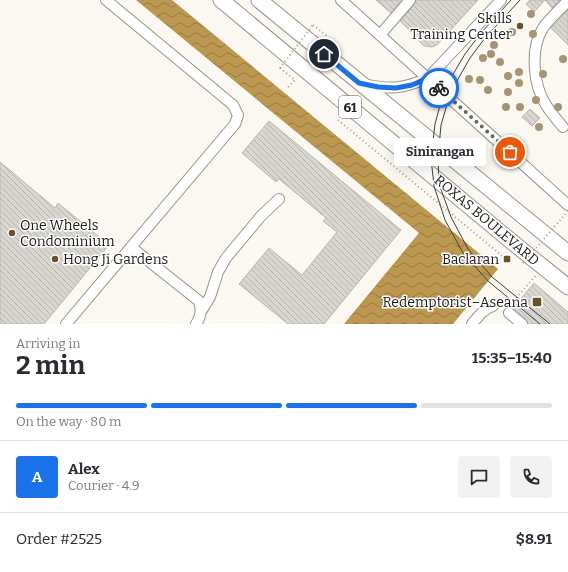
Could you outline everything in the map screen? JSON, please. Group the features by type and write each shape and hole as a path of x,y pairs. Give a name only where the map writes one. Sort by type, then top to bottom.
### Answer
{"highway":[{"name":"ROXAS BOULEVARD","path":"221,0 568,287"},
{"name":"ROXAS BOULEVARD","path":"259,0 568,253"}],"street":[{"path":"66,324 235,124 238,115 233,104 106,0"},
{"path":"341,0 568,205"},
{"path":"380,35 410,0"},
{"path":"359,83 378,87 396,88 412,85 428,78 501,0"},
{"path":"563,127 546,105 540,94 537,84 534,59 538,37 544,27 568,1"},
{"path":"198,323 202,310 210,297 218,272 226,258 261,216 279,199"},
{"path":"131,247 199,301 202,310"},
{"path":"472,324 484,310 492,306"},
{"path":"509,310 522,324"}],"path":[{"path":"287,88 295,80 280,68 313,25 327,36"},
{"path":"338,120 506,259"},
{"path":"523,263 568,205"},
{"path":"509,310 532,279"}],"water":[{"path":"136,0 172,0 498,269 453,324 344,324 419,233"}],"building":[{"path":"376,0 401,0 391,13"},
{"path":"416,0 478,0 437,45 432,47 424,46 400,21 415,4"},
{"path":"530,0 545,0 534,12 526,4"},
{"path":"545,0 560,0 552,8"},
{"path":"568,10 568,45 551,28"},
{"path":"530,109 540,118 532,126 522,117"},
{"path":"269,121 401,230 324,324 288,324 239,284 269,248 302,275 337,232 323,221 326,218 279,179 276,182 242,153"},
{"name":"Hong Ji Gardens","path":"0,162 55,208 58,203 109,245 44,324 0,324"},
{"name":"Redemptorist–Aseana","path":"534,283 568,312 568,324 528,324 526,319 513,308"}],"tram line":[{"path":"511,0 480,34 465,54 452,76 442,98 435,124 431,158 434,186 445,220 463,253 488,281 540,324"},
{"path":"520,0 485,38 470,58 448,101 441,125 438,158 439,184 451,217 468,249 492,277 550,324"}],"way so far":[{"path":"439,88 510,152"}],"place":[{"name":"Skills Training Center","path":"520,26"},
{"name":"Sinirangan","path":"510,152"},
{"name":"One Wheels Condominium","path":"12,233"},
{"name":"Hong Ji Gardens","path":"55,259"},
{"name":"Baclaran","path":"507,259"},
{"name":"Redemptorist–Aseana","path":"537,302"}],"route":[{"path":"324,54 359,83 378,87 396,88 412,85 428,78 439,88"}]}
